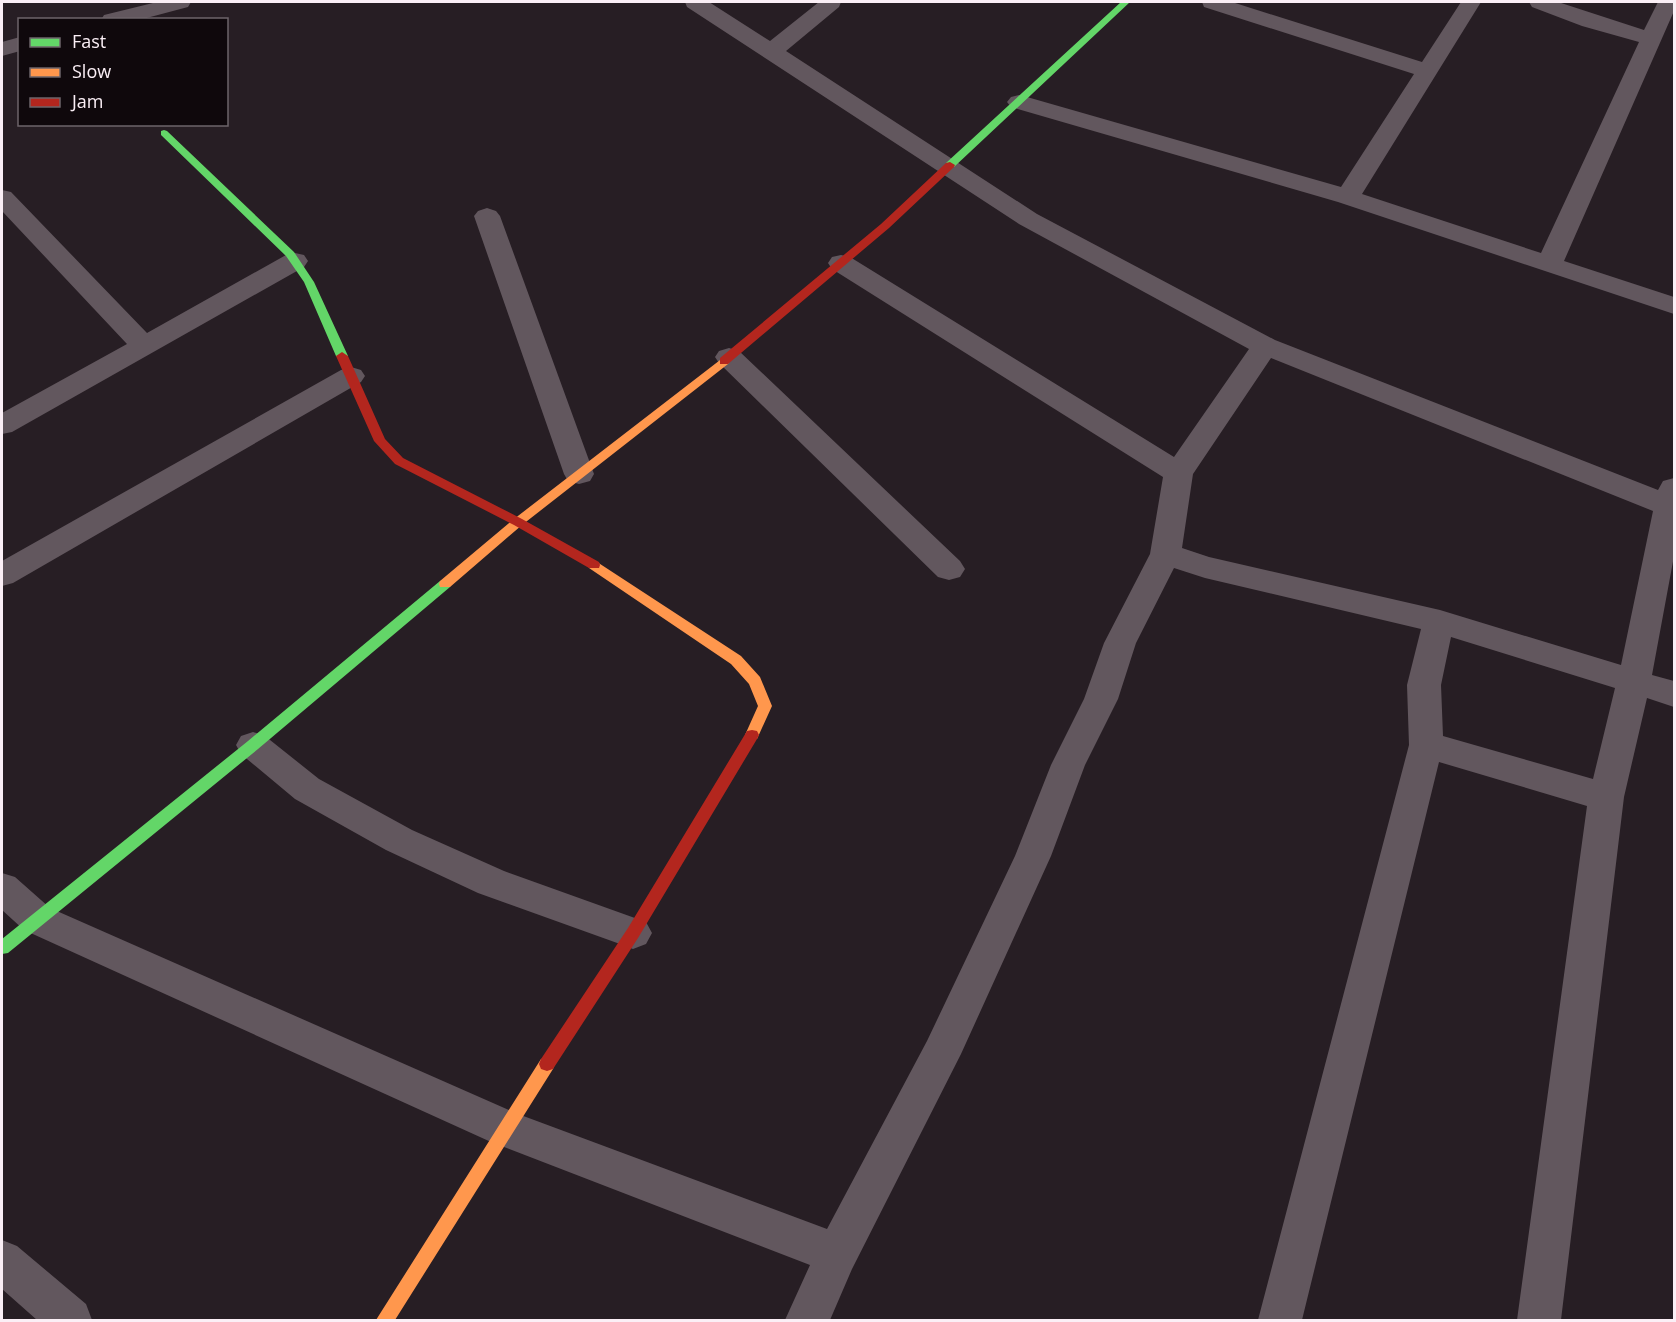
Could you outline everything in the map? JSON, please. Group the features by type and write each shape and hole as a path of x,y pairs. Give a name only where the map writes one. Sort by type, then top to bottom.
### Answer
{"main road":[{"path":"2,948 253,745 518,522 729,357 841,263 950,167 1126,2"},
{"path":"164,133 290,254 309,282 380,441 399,461 518,522 609,574 736,660 755,681 765,706 748,745 633,933 385,1320"}],"street":[{"path":"120,18 180,2"},
{"path":"695,2 1028,219 1265,346 1672,500 1634,681 1606,797 1539,1320"},
{"path":"771,52 831,2"},
{"path":"1212,2 1427,71"},
{"path":"1347,197 1471,2"},
{"path":"1540,2 1590,21 1651,39"},
{"path":"1549,264 1668,2"},
{"path":"2,49 18,45"},
{"path":"1019,102 1347,197 1674,306"},
{"path":"2,197 144,346"},
{"path":"487,216 579,474"},
{"path":"2,425 295,261"},
{"path":"841,263 1178,473"},
{"path":"807,1320 837,1254 941,1054 1033,856 1068,765 1101,699 1120,643 1166,554 1178,473 1265,346"},
{"path":"729,357 949,569"},
{"path":"2,574 351,376"},
{"path":"1166,554 1205,567 1440,622 1674,694"},
{"path":"1280,1320 1426,745 1424,685 1440,622"},
{"path":"253,745 307,789 399,840 491,882 633,933"},
{"path":"1426,745 1606,797"},
{"path":"2,888 37,919 506,1128 837,1254"},
{"path":"2,1261 70,1320"}],"traffic: fast":[{"path":"950,165 1126,2"},
{"path":"164,133 290,254 309,282 342,356"},
{"path":"2,948 253,745 445,584"}],"traffic: slow":[{"path":"445,584 518,522 724,361"},
{"path":"594,565 736,660 755,681 765,706 752,735"},
{"path":"385,1320 547,1064"}],"traffic: jam":[{"path":"724,361 885,226 950,165"},
{"path":"342,356 380,441 399,461 518,522 594,565"},
{"path":"547,1064 633,933 752,735"}]}
